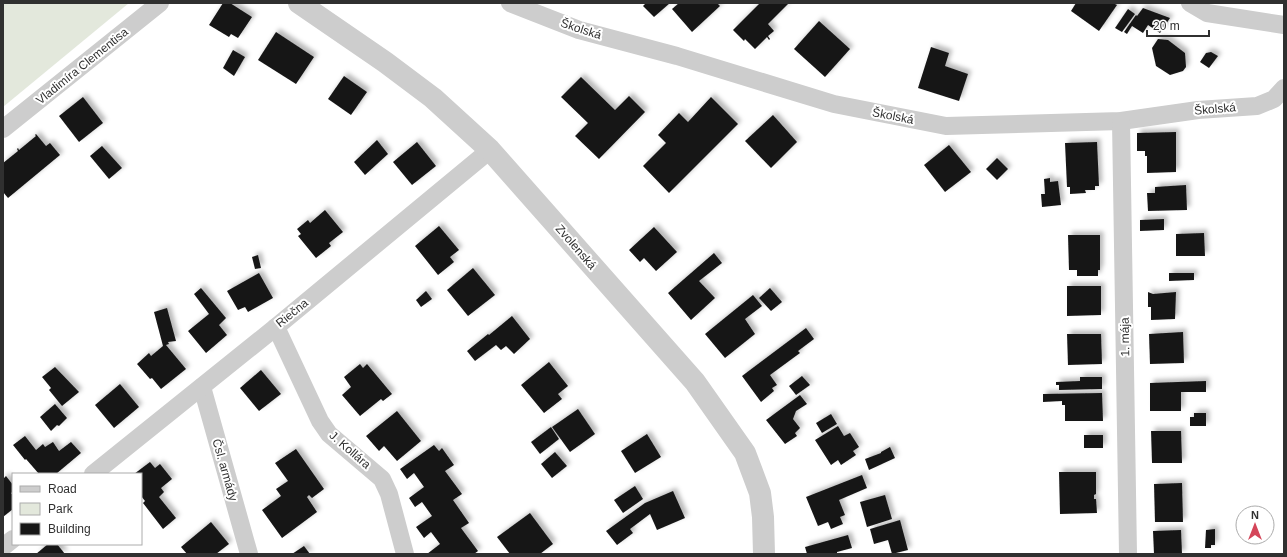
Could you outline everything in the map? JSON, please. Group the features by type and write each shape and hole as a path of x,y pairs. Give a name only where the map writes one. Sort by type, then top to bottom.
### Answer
{"street":[{"name":"Vladimíra Clementisa","path":"3,129 160,3"},
{"name":"Zvolenská","path":"300,3 386,62 433,98 490,150 695,382 745,453 760,493 763,517 764,554"},
{"name":"Školská","path":"510,3 579,30 676,56 834,104 946,126 1121,121 1198,110 1257,106 1274,100 1284,88"},
{"path":"1190,3 1207,13 1284,25"},
{"name":"1. mája","path":"1121,121 1128,554"},
{"name":"Riečna","path":"94,473 276,327 490,150"},
{"name":"J. Kollára","path":"276,327 320,421 329,434 382,479 389,494 405,554"},
{"name":"Čsl. armády","path":"202,387 249,554"},
{"path":"3,547 12,540"}],"green space":[{"path":"3,3 129,3 3,107"}],"building":[{"path":"223,3 230,3 252,17 238,38 231,34 229,37 209,25"},
{"path":"646,3 670,3 654,17 643,6"},
{"path":"679,3 717,3 720,6 692,32 672,9"},
{"path":"760,3 789,3 768,24 774,31 768,36 770,39 769,40 767,37 755,49 733,30"},
{"path":"1076,3 1113,3 1117,5 1099,31 1071,11"},
{"path":"1143,8 1170,18 1160,33 1148,25 1143,33 1132,26 1127,34 1124,32 1136,15 1137,16"},
{"path":"1128,9 1135,14 1122,32 1115,28"},
{"path":"819,21 850,49 825,77 794,49"},
{"path":"276,32 314,57 296,84 258,60"},
{"path":"1158,39 1168,40 1185,53 1186,67 1183,71 1170,75 1156,66 1152,48"},
{"path":"931,47 949,53 945,66 968,74 959,101 918,88"},
{"path":"233,50 245,57 234,76 223,68"},
{"path":"1211,52 1218,56 1209,68 1200,62 1206,53"},
{"path":"344,76 367,92 351,115 328,99"},
{"path":"581,77 615,110 629,96 645,112 599,159 575,136 588,123 561,97"},
{"path":"83,97 103,123 79,142 59,116"},
{"path":"711,97 738,124 669,193 643,166 666,143 658,135 679,113 688,122"},
{"path":"773,115 797,142 771,168 745,141"},
{"path":"1176,132 1176,172 1147,173 1147,156 1145,156 1145,151 1137,151 1137,133"},
{"path":"36,134 46,146 50,143 60,155 8,198 3,192 3,163 18,151 18,148 19,150 36,136"},
{"path":"377,140 388,154 365,175 354,162"},
{"path":"417,142 436,166 412,185 393,162"},
{"path":"1097,142 1099,186 1095,186 1095,190 1085,190 1086,193 1070,194 1070,187 1067,187 1065,143"},
{"path":"949,145 971,172 945,192 924,165"},
{"path":"102,146 122,168 109,179 90,156"},
{"path":"997,158 1008,169 997,180 986,169"},
{"path":"1050,178 1050,182 1058,181 1061,205 1042,207 1041,194 1045,194 1044,179"},
{"path":"1186,185 1187,210 1148,211 1147,193 1155,193 1155,187"},
{"path":"325,210 343,232 329,243 331,246 316,258 298,236 301,234 297,229 308,220 310,223"},
{"path":"1164,219 1164,230 1140,231 1140,220"},
{"path":"439,226 459,250 450,257 454,262 438,275 415,246"},
{"path":"654,227 677,252 656,271 644,258 640,262 629,250"},
{"path":"1204,233 1205,256 1176,256 1176,234"},
{"path":"1068,235 1100,235 1100,270 1098,270 1098,276 1077,276 1077,270 1069,270"},
{"path":"714,253 722,263 699,281 715,298 691,320 668,293"},
{"path":"258,255 261,268 255,269 252,257"},
{"path":"473,268 495,295 468,316 447,290"},
{"path":"259,273 273,298 248,312 245,307 238,310 227,291"},
{"path":"1169,273 1194,273 1194,280 1169,281"},
{"path":"1067,286 1101,286 1101,315 1067,316"},
{"path":"201,288 226,318 219,325 227,335 206,353 188,331 209,314 194,294"},
{"path":"770,288 782,302 771,311 759,298"},
{"path":"426,291 432,299 421,307 416,300"},
{"path":"1148,292 1153,294 1176,292 1175,319 1151,320 1151,307 1148,307"},
{"path":"753,295 762,306 745,319 755,334 725,358 705,334"},
{"path":"167,308 176,341 168,342 169,344 166,345 186,369 161,389 137,364 149,353 151,356 163,346 154,312"},
{"path":"512,316 530,339 514,354 506,346 501,350 496,345 475,361 467,351"},
{"path":"806,328 814,339 798,351 800,353 770,375 777,385 772,388 774,391 761,402 742,376"},
{"path":"1183,332 1184,363 1150,364 1149,334"},
{"path":"1067,334 1101,334 1102,364 1068,365"},
{"path":"549,362 568,386 558,394 562,399 544,413 521,385"},
{"path":"360,364 363,368 367,364 392,394 383,401 381,399 360,416 342,395 351,387 344,377"},
{"path":"55,367 79,392 62,406 49,390 51,388 42,377"},
{"path":"261,370 281,394 259,411 240,388"},
{"path":"802,376 810,385 796,395 789,386"},
{"path":"1080,377 1102,377 1102,389 1059,390 1059,385 1056,385 1056,382 1080,381"},
{"path":"1206,381 1206,392 1181,392 1181,411 1150,411 1150,383"},
{"path":"120,384 139,407 114,428 95,405"},
{"path":"1102,393 1103,421 1065,421 1065,405 1062,405 1062,401 1043,402 1043,394"},
{"path":"800,395 807,404 796,411 793,419 800,428 795,433 797,436 785,444 766,420"},
{"path":"55,404 67,418 51,431 40,417"},
{"path":"578,409 595,434 570,452 552,427"},
{"path":"397,411 421,441 397,461 384,446 379,451 366,436"},
{"path":"1194,413 1206,413 1206,426 1190,426 1190,417 1194,417"},
{"path":"831,414 837,424 822,433 816,423"},
{"path":"838,426 844,436 850,433 859,447 853,451 856,455 841,465 838,460 831,465 815,440"},
{"path":"551,427 559,439 540,454 531,442"},
{"path":"1151,431 1181,431 1182,463 1152,463"},
{"path":"647,434 661,457 635,473 621,451"},
{"path":"1084,435 1103,435 1103,448 1084,448"},
{"path":"25,436 36,450 43,444 45,447 53,442 59,451 71,442 81,453 57,473 38,473 13,445"},
{"path":"434,445 439,451 442,448 454,465 445,471 462,494 453,500 469,523 461,528 478,551 474,554 427,554 440,544 431,532 424,538 416,527 432,516 422,502 415,507 409,498 424,487 414,473 407,479 400,469"},
{"path":"890,447 895,458 869,470 865,459 881,453"},
{"path":"296,449 324,489 312,498 309,495 307,497 317,512 282,538 262,510 281,496 276,489 288,481 275,463"},
{"path":"555,452 567,466 552,478 541,464"},
{"path":"150,462 155,468 160,464 172,479 161,488 164,492 159,497 176,518 163,529 143,503 145,501 142,497 142,473 135,473"},
{"path":"1059,472 1096,472 1096,494 1094,495 1094,499 1096,499 1097,513 1060,514"},
{"path":"862,475 867,488 839,500 845,515 840,517 843,524 831,529 828,522 818,526 806,497"},
{"path":"6,476 12,484 12,510 3,517 3,479"},
{"path":"1182,483 1183,522 1155,522 1154,484"},
{"path":"635,486 643,499 623,513 614,500"},
{"path":"673,491 685,518 657,530 650,514 630,529 633,533 617,545 606,531 645,503"},
{"path":"885,495 892,519 867,527 860,502"},
{"path":"530,513 553,544 540,554 510,554 497,537"},
{"path":"900,520 908,550 892,554 888,540 874,544 870,529"},
{"path":"211,522 229,544 216,554 187,554 181,547"},
{"path":"1215,529 1215,545 1211,545 1211,548 1205,548 1206,530"},
{"path":"1181,530 1182,554 1154,554 1153,531"},
{"path":"848,535 852,548 837,552 837,554 807,554 805,547"},
{"path":"47,545 58,545 65,554 36,554"},
{"path":"304,546 310,554 292,554"}]}
